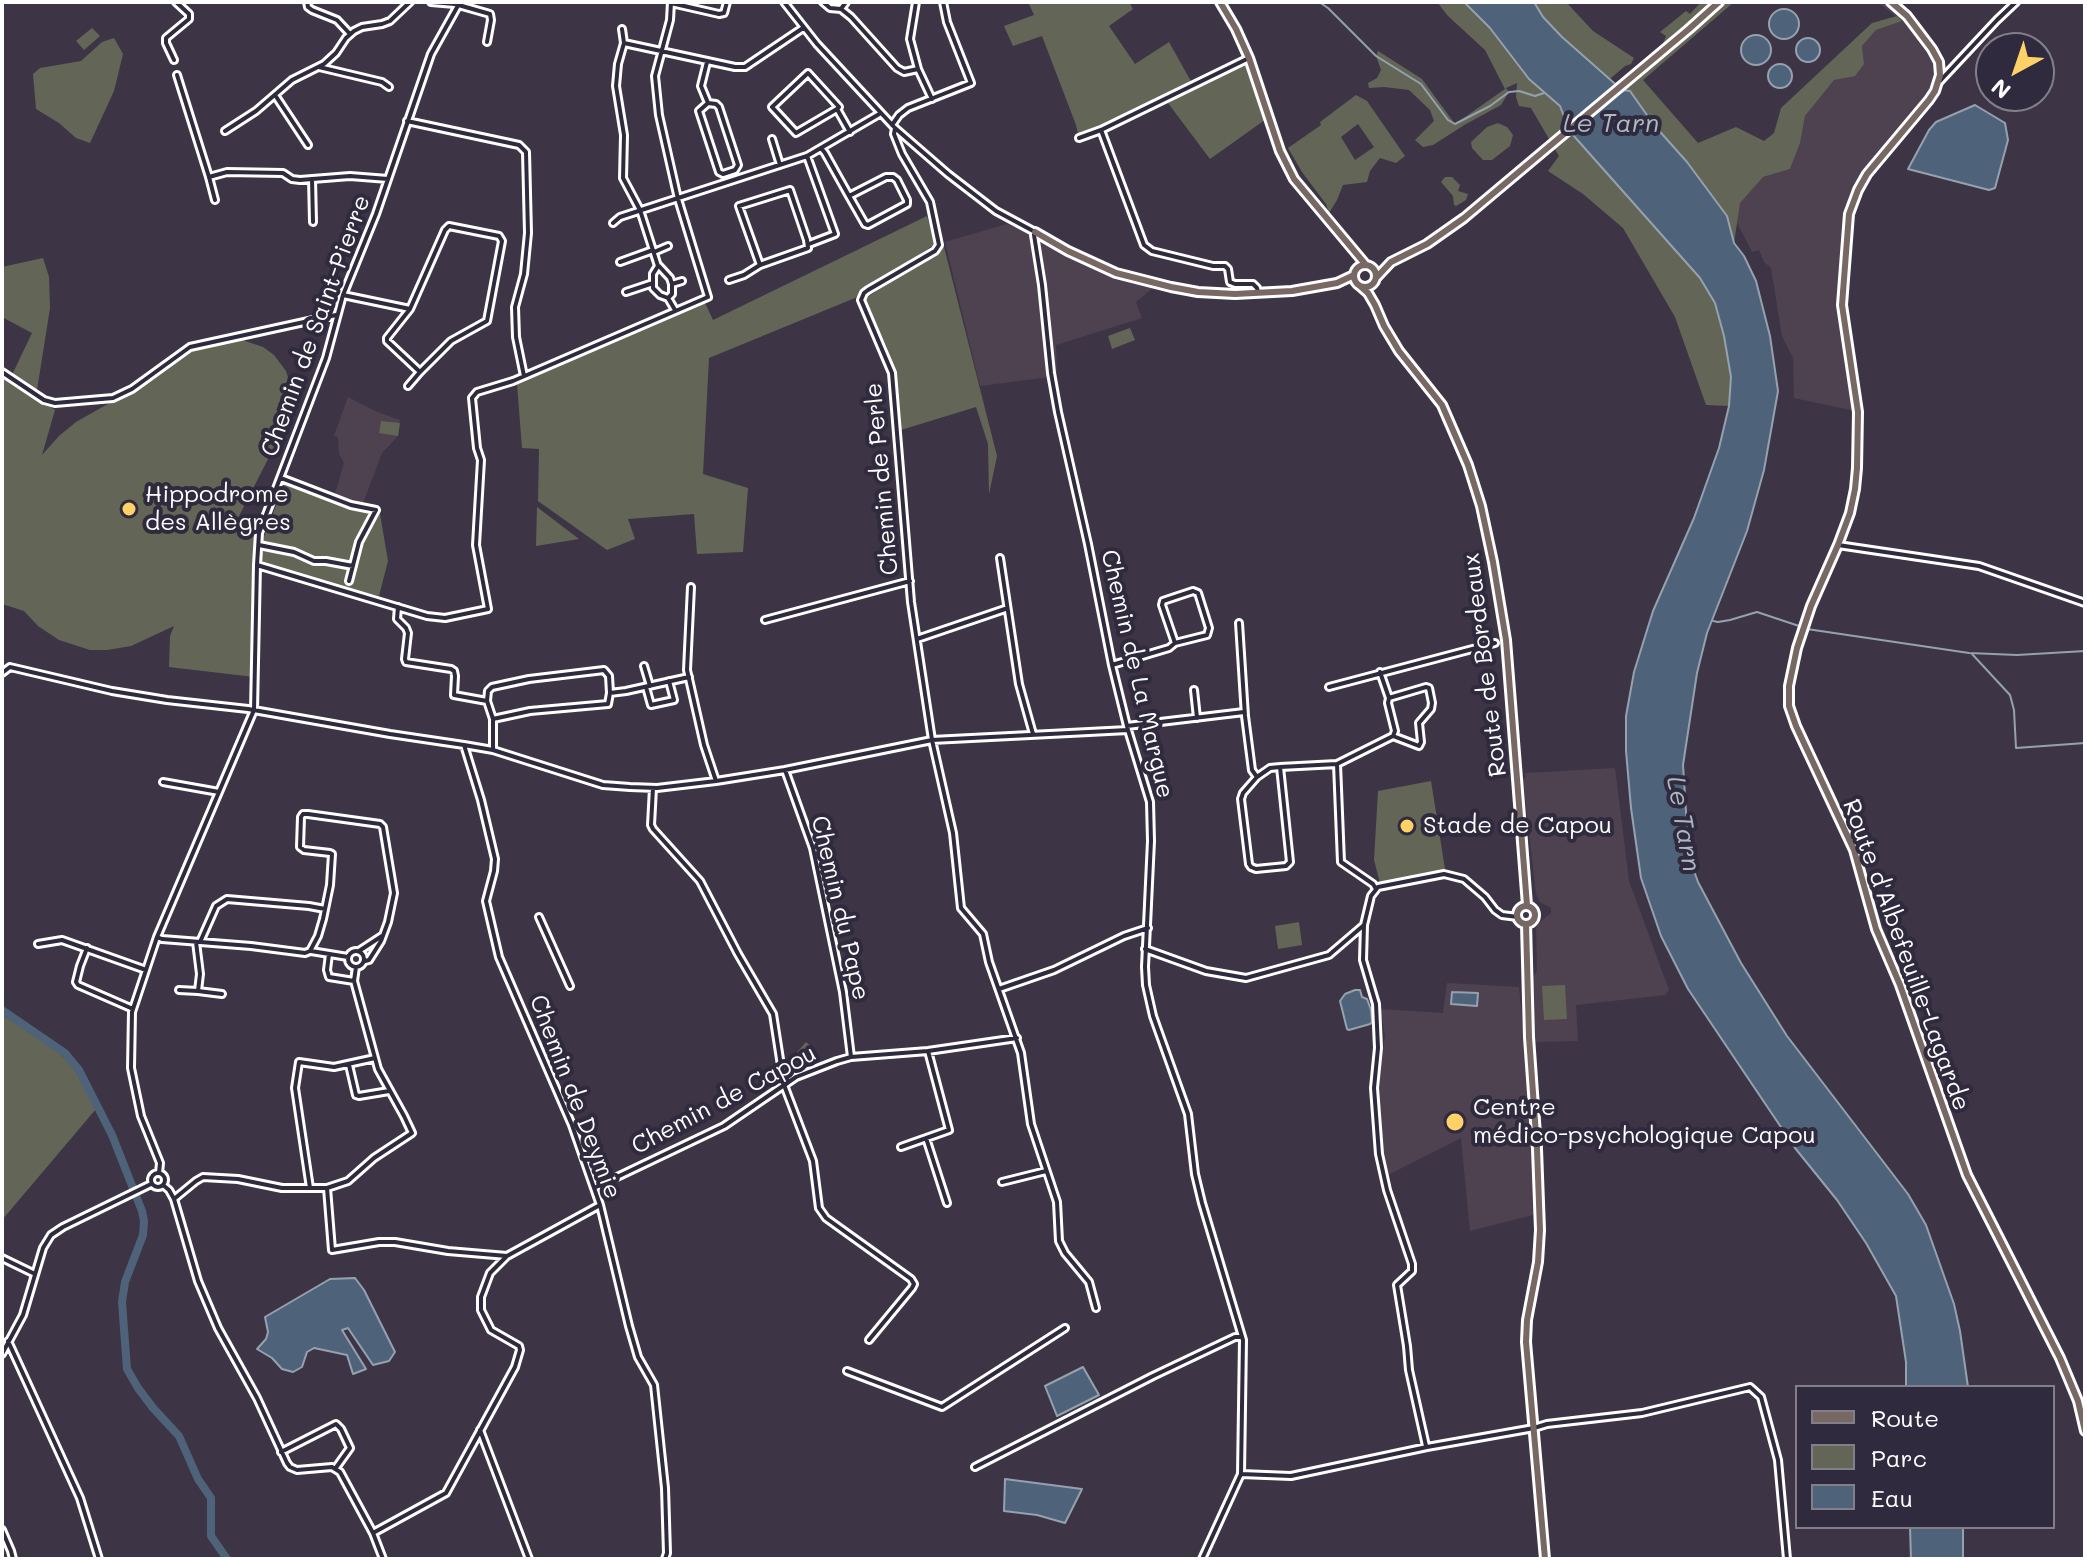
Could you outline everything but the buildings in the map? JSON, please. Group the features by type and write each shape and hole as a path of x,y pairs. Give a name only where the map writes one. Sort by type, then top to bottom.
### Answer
{"main road":[{"path":"1220,2 1249,58 1280,151 1294,179 1351,250 1374,269 1375,280"},
{"path":"1337,283 1354,274 1359,267 1391,262 1450,228 1719,2"},
{"path":"1891,2 1907,16 1937,56 1940,67 1938,83"},
{"name":"Route d'Albefeuille-Lagarde","path":"1938,83 1929,100 1867,174 1849,214 1842,305 1857,404 1857,468 1850,513 1811,606 1797,648 1788,696 1792,715 1854,850 1876,929 1905,999 1967,1175 2060,1358 2078,1401 2085,1431"},
{"path":"1035,232 1092,263 1144,281 1198,292 1258,294 1337,283 1369,286 1391,262"},
{"path":"1351,250 1354,274 1360,285"},
{"name":"Route de Bordeaux","path":"1375,280 1375,305"},
{"name":"Route de Bordeaux","path":"1360,285 1375,305 1399,351 1442,405 1468,465 1481,506 1506,640 1527,905"},
{"path":"1527,905 1533,908 1535,916 1533,921 1526,924 1518,917 1519,909 1527,905"},
{"path":"1526,924 1540,1230 1526,1332 1545,1559"}],"street":[{"path":"174,60 166,38 189,19 189,14 176,2"},
{"path":"307,2 312,10 337,20 350,34"},
{"path":"225,131 256,111 292,80 332,57 350,34 362,27 390,21 410,2"},
{"path":"431,2 459,4 491,16 487,42"},
{"path":"257,565 427,616 445,618 488,609 476,545 481,460 472,398 477,392 524,376 708,297 678,199 659,115 655,76 670,20 671,2 719,14 724,13 727,2"},
{"path":"784,2 803,28 893,126 986,204 1035,232"},
{"path":"823,2 851,17 897,68 904,72 918,69"},
{"path":"841,9 846,2"},
{"path":"916,2 910,39 918,69 933,99"},
{"path":"893,126 899,115 908,108 971,83 947,22 943,2"},
{"path":"1938,83 2016,2"},
{"name":"Chemin de Saint-Pierre","path":"159,1173 160,1163 141,1116 131,1068 133,1009 157,937 254,710 259,533 326,358 336,315 431,54 459,4"},
{"path":"624,43 707,62 745,67 803,28"},
{"path":"622,29 624,43 616,86 625,144 622,171 640,210 658,266 670,278 672,294 668,298"},
{"path":"1079,138 1249,58"},
{"path":"707,62 701,86 708,103"},
{"path":"319,67 382,82 389,87"},
{"path":"837,109 796,133 772,107 808,73 839,107 837,109 850,132"},
{"path":"177,75 215,200"},
{"path":"275,95 308,145"},
{"path":"708,103 719,107 723,119 738,165 731,172 719,172 710,146 699,111 708,103"},
{"path":"613,223 640,210 807,156 881,113"},
{"path":"407,121 519,145 526,152 528,233 524,274 515,307 516,337 524,376"},
{"name":"Chemin de Perle","path":"893,126 902,154 930,202 939,245 935,251 868,290 861,300 892,373 910,581 932,740 953,833 961,908 983,934 989,962 1017,1038 1031,1124 1057,1202 1059,1241 1089,1282 1096,1308"},
{"path":"1101,130 1144,245 1152,251 1213,266 1225,266 1230,282 1253,284 1258,294"},
{"path":"772,139 780,165"},
{"path":"821,148 865,224 907,204 893,177 886,177 849,196"},
{"path":"729,280 835,234 807,156"},
{"path":"209,177 227,172 283,173 292,179 350,176 388,179"},
{"path":"731,172 733,180"},
{"path":"312,179 313,222"},
{"path":"760,265 739,206 790,190 809,244"},
{"path":"408,386 451,341 487,321 502,241 499,236 449,226 445,230 410,309 387,336 387,341 420,372"},
{"name":"Chemin de La Margue","path":"1035,232 1054,391 1112,665 1150,802 1146,985 1153,1016 1188,1114 1195,1174 1202,1203 1242,1337 1241,1474 1202,1559"},
{"path":"620,262 668,246"},
{"path":"658,266 653,274 653,288 668,298 675,311"},
{"path":"672,284 682,281"},
{"path":"626,292 653,283"},
{"path":"343,295 410,309"},
{"path":"2,372 44,400 55,403 113,398 132,389 190,347 336,315"},
{"path":"281,478 351,505 376,510 359,542 349,581"},
{"path":"258,545 294,552 314,561 353,566"},
{"path":"1838,545 1979,566 2085,603"},
{"path":"1000,558 1019,684 1033,734"},
{"path":"765,620 910,581"},
{"path":"691,587 687,656 689,677 704,745 716,781"},
{"path":"1112,665 1207,635 1209,628 1198,593 1193,591 1163,601 1175,643"},
{"path":"398,607 397,619 408,633 406,662 451,669 455,676 454,695 487,701"},
{"path":"917,639 1006,609"},
{"path":"1239,623 1245,712 1252,770 1257,777"},
{"path":"1329,687 1495,643"},
{"path":"644,666 651,705 674,700 669,681"},
{"path":"2,673 10,667 112,691 254,710 493,750 603,785 653,788 785,770 932,740 1127,728 1245,712"},
{"path":"493,719 530,711 608,704 609,676 604,670 492,687 488,691 487,701 493,719 493,750"},
{"path":"1280,767 1290,862 1286,866 1256,869 1249,864 1241,799 1243,793 1270,768 1280,767 1337,764 1393,736 1395,731 1389,698 1380,672"},
{"path":"610,693 689,677"},
{"path":"1389,698 1429,688 1432,703 1431,709 1419,723 1419,746 1393,736"},
{"path":"1194,690 1197,718"},
{"name":"Chemin de Deymie","path":"464,745 495,859 486,901 499,957 572,1125 600,1205 638,1357 654,1385 665,1488 665,1559"},
{"path":"1337,764 1341,862 1376,889"},
{"name":"Chemin du Pape","path":"785,770 813,848 843,992 851,1057"},
{"path":"163,782 219,792"},
{"path":"653,788 653,829 700,881 773,1014 784,1085 813,1161 819,1208 826,1218 914,1284 869,1340"},
{"path":"174,1199 203,1177 238,1179 282,1188 327,1188 348,1181 374,1158 412,1133 381,1077 354,981 356,967 369,960 383,935 394,888 380,824 303,814 300,847 332,854 325,909 318,936 307,952"},
{"path":"1427,1447 1409,1370 1397,1285 1412,1271 1412,1264 1387,1190 1379,1154 1374,1088 1378,1048 1376,1004 1363,960 1364,925 1371,896 1376,889 1449,875 1472,884 1502,915 1518,917"},
{"path":"198,991 198,942 216,906 227,899 325,909"},
{"path":"539,917 570,986"},
{"path":"1145,949 1206,971 1246,978 1329,955 1364,925"},
{"path":"999,989 1054,970 1124,936 1148,928"},
{"path":"157,937 348,957 383,935"},
{"path":"38,944 62,940 146,970"},
{"path":"87,948 76,982 78,985 133,1009"},
{"path":"358,951 365,961"},
{"path":"329,954 329,977 354,981"},
{"path":"348,957 349,964 356,967"},
{"path":"179,990 222,994"},
{"name":"Chemin de Capou","path":"594,1188 724,1126 796,1077 851,1057 928,1051 1017,1038"},
{"path":"901,1147 949,1130 928,1051"},
{"path":"310,1188 295,1088 299,1062 334,1067 375,1058"},
{"path":"349,1065 356,1095 389,1091"},
{"path":"926,1138 947,1203"},
{"path":"1002,1182 1047,1171"},
{"path":"151,1184 151,1177 159,1173 164,1177 163,1185"},
{"path":"151,1184 157,1187 163,1185"},
{"path":"2,1354 23,1315 43,1248 51,1235 151,1184"},
{"path":"163,1185 174,1199 204,1297 257,1398 281,1452 290,1467 297,1470 322,1467 340,1472 373,1533 383,1559"},
{"path":"327,1188 332,1250 395,1242 507,1256"},
{"path":"373,1533 446,1493 515,1367 520,1350 515,1343 491,1330 481,1310 481,1297 494,1267 507,1256 600,1205"},
{"path":"2,1258 35,1274"},
{"path":"847,1371 942,1407 1065,1328"},
{"path":"975,1467 1153,1376 1235,1337 1242,1337"},
{"path":"8,1341 80,1498 99,1559"},
{"path":"1241,1474 1291,1476 1547,1424 1642,1413 1750,1387 1761,1397 1778,1460 1787,1559"},
{"path":"281,1452 336,1424 350,1448 335,1469"},
{"path":"480,1430 529,1559"},
{"path":"2,1530 13,1559"}],"shaded area":[{"path":"1877,2 1895,2 1906,10 1942,57 1944,71 1932,102 1872,172 1861,190 1853,213 1846,314 1857,367 1860,412 1794,398 1793,358 1782,336 1771,268 1764,262 1759,250 1752,252 1737,223 1739,203 1763,177 1790,169 1800,143 1805,116 1834,80 1864,64 1862,46 1876,30 1902,21"},
{"path":"1007,224 1075,260 1118,278 1153,288 1136,302 1142,318 1056,345 1057,376 980,386 945,242"},
{"path":"348,397 400,420 398,436 382,453 363,503 335,494 344,463 339,454 338,437 334,436"},
{"path":"1615,768 1629,881 1669,990 1665,995 1576,1005 1578,1041 1534,1042 1536,928 1551,913 1551,908 1540,902 1536,894 1523,779 1526,778 1525,773"},
{"name":"Centre médico-psychologique Capou","path":"1447,983 1519,987 1524,1035 1533,1215 1470,1231 1461,1138 1388,1175 1378,1104 1376,1079 1381,1067 1385,1035 1380,1009 1443,1013"}],"green space":[{"path":"1028,2 1129,2 1133,9 1109,26 1135,64 1169,42 1193,85 1249,58 1269,117 1210,159 1165,99 1079,138 1042,36 1013,46 1004,26 1034,15"},
{"path":"1437,2 1464,2 1490,28 1529,79 1560,106 1573,135 1700,278 1715,303 1724,336 1731,377 1729,406 1706,405 1675,317 1623,228 1583,194 1548,171 1559,156 1531,108 1519,106 1517,83 1506,88 1509,92 1501,105 1433,145 1423,147 1415,140 1434,121 1430,110 1409,90 1369,88 1368,83 1377,78 1381,70 1376,56 1378,51 1422,79 1455,124 1505,89 1485,50"},
{"path":"1534,2 1566,2 1593,31 1634,58 1631,64 1610,79 1562,37"},
{"path":"1701,2 1734,2 1643,80 1698,143 1736,127 1764,141 1774,133 1781,108 1872,23 1897,16 1902,21 1876,30 1862,46 1864,64 1855,76 1834,80 1805,116 1800,143 1790,169 1763,177 1740,203 1734,243 1727,215 1687,162 1622,90 1665,54 1661,49 1666,36 1660,32 1686,11 1690,14"},
{"path":"92,28 100,36 84,50 76,41"},
{"path":"114,38 123,54 114,91 90,143 76,138 36,109 33,74 40,68 81,61 102,42"},
{"path":"1356,95 1367,101 1405,156 1396,163 1380,158 1370,171 1367,182 1343,185 1329,213 1288,148 1321,125 1320,122","holes":["1358,124 1374,147 1355,160 1341,137"]},
{"path":"1498,123 1507,127 1513,135 1510,146 1492,160 1483,160 1472,148 1471,142 1487,127"},
{"path":"1445,177 1452,177 1460,185 1458,191 1468,194 1466,200 1454,205 1453,196 1441,182"},
{"path":"927,216 935,244 855,298 709,358 703,474 748,488 743,552 697,554 694,514 628,519 635,539 607,550 538,501 539,449 522,448 517,384 705,303 713,320"},
{"path":"944,247 997,456 989,494 988,444 976,407 901,430 895,371 886,345 863,300"},
{"path":"43,258 49,277 50,308 37,390 12,375 32,333 2,317 2,267"},
{"path":"1130,328 1135,340 1112,349 1108,336"},
{"name":"Hippodrome des Allègres","path":"239,339 263,347 274,355 286,371 293,403 290,416 239,516 258,525 253,563 254,677 169,667 170,636 174,626 131,646 90,650 59,640 38,626 24,611 2,604 2,375 55,410 42,455 76,422 129,394 190,350"},
{"path":"381,421 400,423 398,436 379,433"},
{"path":"288,483 349,509 380,514 388,561 379,596 346,589 262,562 262,542 284,485"},
{"path":"537,507 579,539 536,546"},
{"name":"Stade de Capou","path":"1431,781 1445,869 1380,883 1374,860 1378,791"},
{"path":"1299,922 1302,945 1278,949 1275,926"},
{"path":"1565,985 1567,1019 1544,1020 1542,986"},
{"path":"2,1015 50,1045 72,1065 96,1109 2,1220"},
{"path":"806,1042 815,1050 799,1068 790,1060"}],"water":[{"name":"Le Tarn","path":"1464,2 1534,2 1562,37 1622,90 1630,91 1727,216 1734,243 1756,281 1770,336 1778,391 1764,470 1747,531 1707,633 1697,673 1683,765 1689,857 1698,882 1741,963 1787,1036 1908,1194 1926,1225 1954,1304 1968,1385 1906,1385 1906,1362 1896,1296 1837,1200 1795,1148 1688,989 1661,936 1641,878 1631,808 1626,716 1634,672 1653,611 1694,518 1719,448 1729,406 1731,377 1724,336 1715,303 1700,278 1573,135 1560,106 1529,79 1490,28"},
{"path":"1784,9 1795,13 1799,24 1795,35 1784,39 1773,35 1769,24 1773,13"},
{"path":"1756,35 1767,39 1771,50 1767,61 1756,65 1745,61 1741,50 1745,39"},
{"path":"1808,38 1817,41 1820,50 1817,59 1808,62 1799,59 1796,50 1799,41"},
{"path":"1780,64 1789,67 1792,76 1789,85 1780,88 1771,85 1768,76 1771,67"},
{"path":"1975,105 1975,112 1987,112 2005,123 2008,140 1995,188 1989,190 1908,169 1936,122"},
{"path":"1360,990 1362,997 1367,999 1372,1022 1349,1030 1340,1001 1345,994"},
{"path":"1452,992 1478,993 1477,1006 1451,1004"},
{"path":"355,1278 395,1352 389,1361 373,1365 348,1328 342,1330 366,1369 353,1374 347,1355 314,1348 307,1352 302,1367 293,1372 282,1369 257,1349 268,1332 265,1317 330,1279"},
{"path":"1083,1367 1099,1395 1057,1416 1045,1386"},
{"path":"1005,1479 1082,1489 1065,1523 1037,1515 1004,1511"},
{"path":"1910,1529 1963,1529 1963,1559 1911,1559"}],"pier":[{"path":"1618,81 1627,86 1569,135 1564,127"}],"waterway":[{"path":"1319,2 1376,56 1421,84 1448,120 1455,124 1509,92 1519,91 1535,96 1544,93"},
{"path":"1713,621 1730,620 1757,612 1799,626"},
{"path":"1807,629 1969,653 2017,655 2085,651"},
{"path":"1972,654 2010,695 2016,748 2085,743"},
{"path":"2,1010 65,1053 79,1070 112,1135 144,1221 143,1235 125,1282 122,1302 127,1369 153,1408 179,1436 198,1479 211,1498 211,1536 227,1559"}],"place":[{"name":"Hippodrome des Allègres","path":"129,509"},
{"name":"Stade de Capou","path":"1407,826"},
{"name":"Centre médico-psychologique Capou","path":"1455,1122"}]}
